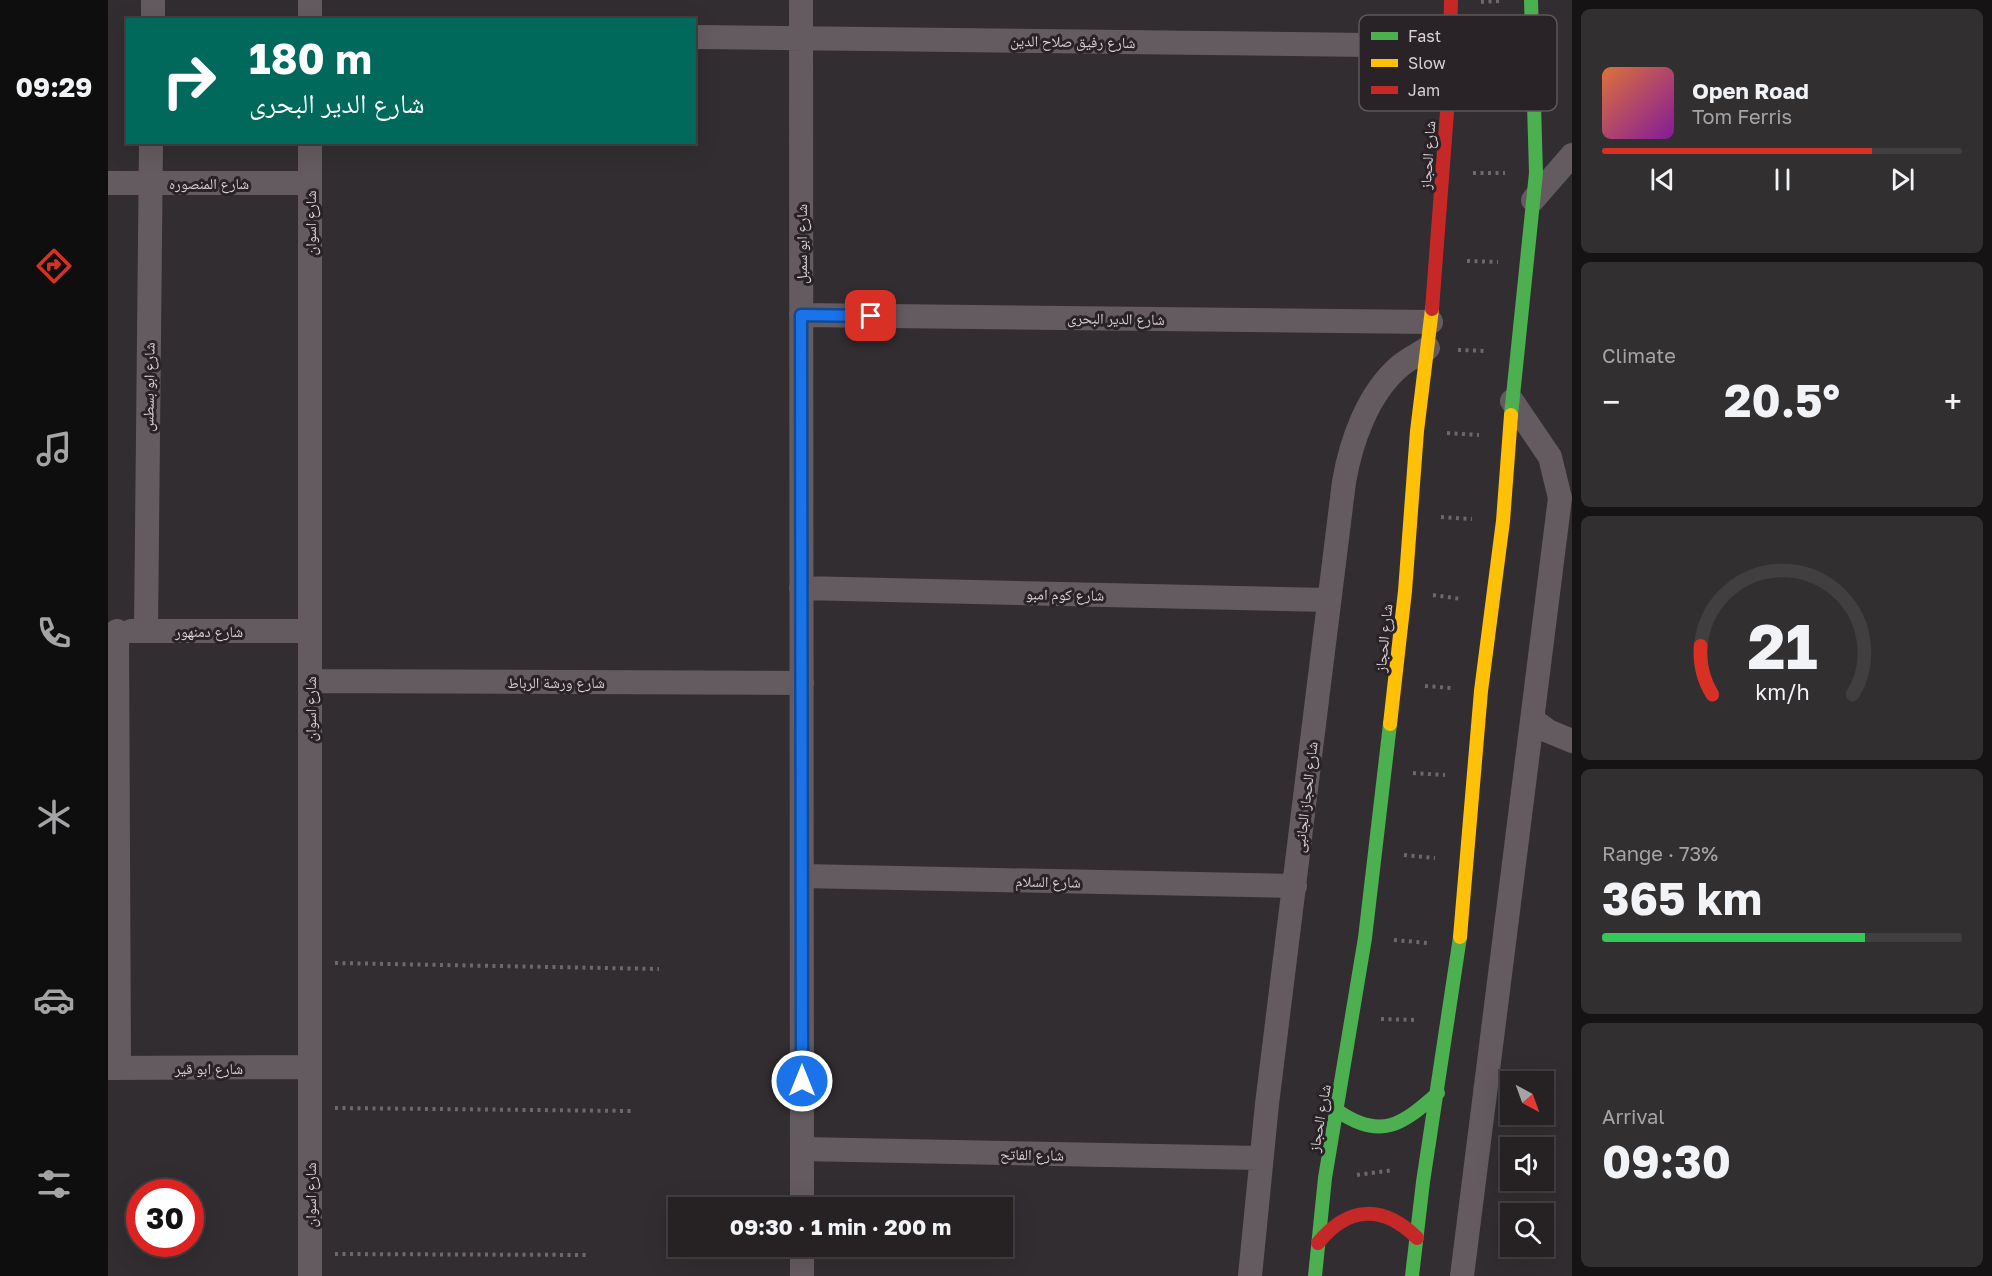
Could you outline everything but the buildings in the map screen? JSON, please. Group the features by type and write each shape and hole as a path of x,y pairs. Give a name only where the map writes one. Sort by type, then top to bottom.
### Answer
{"main road":[{"path":"1531,0 1531,15"},
{"name":"شارع الحجاز","path":"1315,1276 1325,1178 1338,1111 1365,938 1373,853 1395,684 1412,515 1417,431 1431,322 1447,111"},
{"path":"1412,1276 1423,1182 1459,946 1481,691 1503,521 1512,401 1536,173 1534,111"},
{"path":"1338,1111 1358,1124 1388,1127 1408,1120 1438,1093"},
{"path":"1318,1243 1338,1221 1366,1213 1395,1219 1417,1238"}],"street":[{"path":"153,0 153,18"},
{"path":"310,0 310,18"},
{"name":"شارع ابو سمبل","path":"801,0 802,1197"},
{"name":"شارع رفيق صلاح الدين","path":"696,37 1359,45"},
{"name":"شارع ابو بسطس","path":"146,632 151,144"},
{"name":"شارع اسوان","path":"310,144 310,1265"},
{"path":"1533,200 1572,155"},
{"name":"شارع المنصوره","path":"108,183 310,183"},
{"name":"شارع الدير البحرى","path":"801,315 1431,322"},
{"name":"شارع الحجاز الجانبى","path":"1250,1276 1261,1158 1344,482 1356,436 1369,407 1400,366 1428,348"},
{"path":"1462,1276 1560,498 1550,457 1512,401"},
{"name":"شارع كوم امبو","path":"801,588 1329,600"},
{"path":"113,631 113,1068"},
{"name":"شارع دمنهور","path":"113,631 310,631"},
{"name":"شارع ورشة الرباط","path":"310,681 802,683"},
{"path":"1533,720 1548,731 1572,741"},
{"name":"شارع السلام","path":"802,876 1294,886"},
{"name":"شارع ابو قير","path":"113,1068 310,1067"},
{"name":"شارع الفاتح","path":"802,1149 1261,1158"},
{"path":"802,1257 802,1276"}],"path":[{"path":"1451,2 1510,1"},
{"path":"1442,173 1536,173"},
{"path":"1436,261 1526,262"},
{"path":"1428,348 1518,353"},
{"path":"1417,431 1509,437"},
{"path":"1412,515 1503,521"},
{"path":"1405,591 1492,603"},
{"path":"1395,684 1481,691"},
{"path":"1383,772 1475,776"},
{"path":"1373,853 1466,860"},
{"path":"1365,938 1459,946"},
{"path":"310,963 659,969"},
{"path":"1352,1018 1449,1021"},
{"path":"310,1108 632,1111"},
{"path":"1325,1178 1427,1166"},
{"path":"310,1265 590,1255"}],"traffic: fast":[{"path":"1531,0 1531,15"},
{"path":"1511,415 1536,173 1534,111"},
{"path":"1315,1276 1325,1178 1365,938 1390,724"},
{"path":"1412,1276 1423,1182 1460,937"},
{"path":"1338,1111 1367,1125 1379,1127 1391,1125 1414,1113 1438,1093"}],"traffic: slow":[{"path":"1390,724 1405,591 1417,431 1432,309"},
{"path":"1460,937 1481,691 1503,521 1511,415"}],"traffic: jam":[{"path":"1451,0 1451,15"},
{"path":"1432,309 1447,111"},
{"path":"1318,1243 1341,1222 1366,1214 1391,1219 1417,1238"}],"route":[{"path":"802,1081 801,315 871,316"}]}
